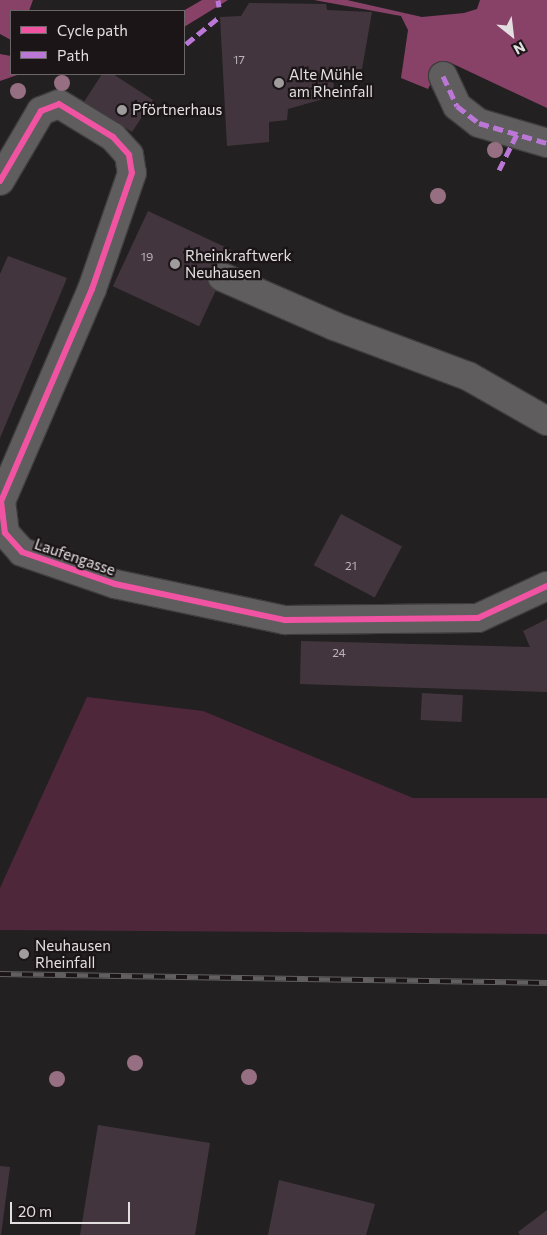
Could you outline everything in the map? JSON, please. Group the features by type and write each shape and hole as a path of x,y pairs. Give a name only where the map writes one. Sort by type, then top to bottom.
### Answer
{"street":[{"path":"443,76 457,106 479,124 547,143"},
{"name":"Laufengasse","path":"0,181 41,111 59,104 113,137 129,155 132,173 92,290 1,501 5,532 22,552 115,584 285,620 478,618 547,586"},
{"path":"222,277 334,326 468,376 547,421"}],"shaded area":[{"path":"0,0 33,0 29,10 10,10 10,39 0,34"},
{"path":"202,0 228,0 185,26 185,10"},
{"path":"314,0 347,0 422,17 464,13 477,9 480,0 547,0 547,108 449,62 432,65 433,79 428,89 401,78 408,30 401,16"},
{"path":"0,54 10,56 10,75 17,75 0,81"},
{"path":"87,697 203,711 413,798 547,798 547,934 0,930 0,888"}],"building":[{"name":"Alte Mühle am Rheinfall","path":"249,3 326,4 327,10 372,12 362,69 333,70 334,96 288,109 287,120 269,122 269,142 227,146 220,17 241,16"},
{"name":"Pförtnerhaus","path":"101,75 115,75 153,100 132,132 84,102"},
{"name":"Rheinkraftwerk Neuhausen","path":"148,211 234,251 199,326 113,286"},
{"path":"8,256 67,278 0,438 0,274"},
{"path":"341,514 402,546 375,598 314,565"},
{"path":"547,619 547,692 300,684 301,641 530,647 523,631"},
{"path":"422,693 463,695 462,722 421,720"},
{"path":"98,1125 210,1143 195,1235 80,1235"},
{"path":"0,1166 10,1167 1,1235 0,1235"},
{"path":"279,1180 375,1204 366,1235 268,1235"},
{"path":"547,1210 547,1235 520,1235 518,1232"}],"railway":[{"path":"0,974 547,983"}],"marked path":[{"path":"218,0 219,7"},
{"path":"186,44 218,18"},
{"path":"443,76 457,106 479,123 547,143"},
{"path":"499,170 517,134"}],"cycle path":[{"path":"0,181 41,111 59,104 113,137 129,155 132,173 92,289 1,501 5,533 22,552 115,584 285,620 478,618 547,586"}],"place":[{"name":"Alte Mühle am Rheinfall","path":"279,83"},
{"name":"Pförtnerhaus","path":"122,110"},
{"name":"Rheinkraftwerk Neuhausen","path":"175,264"},
{"name":"Neuhausen Rheinfall","path":"24,954"}]}
